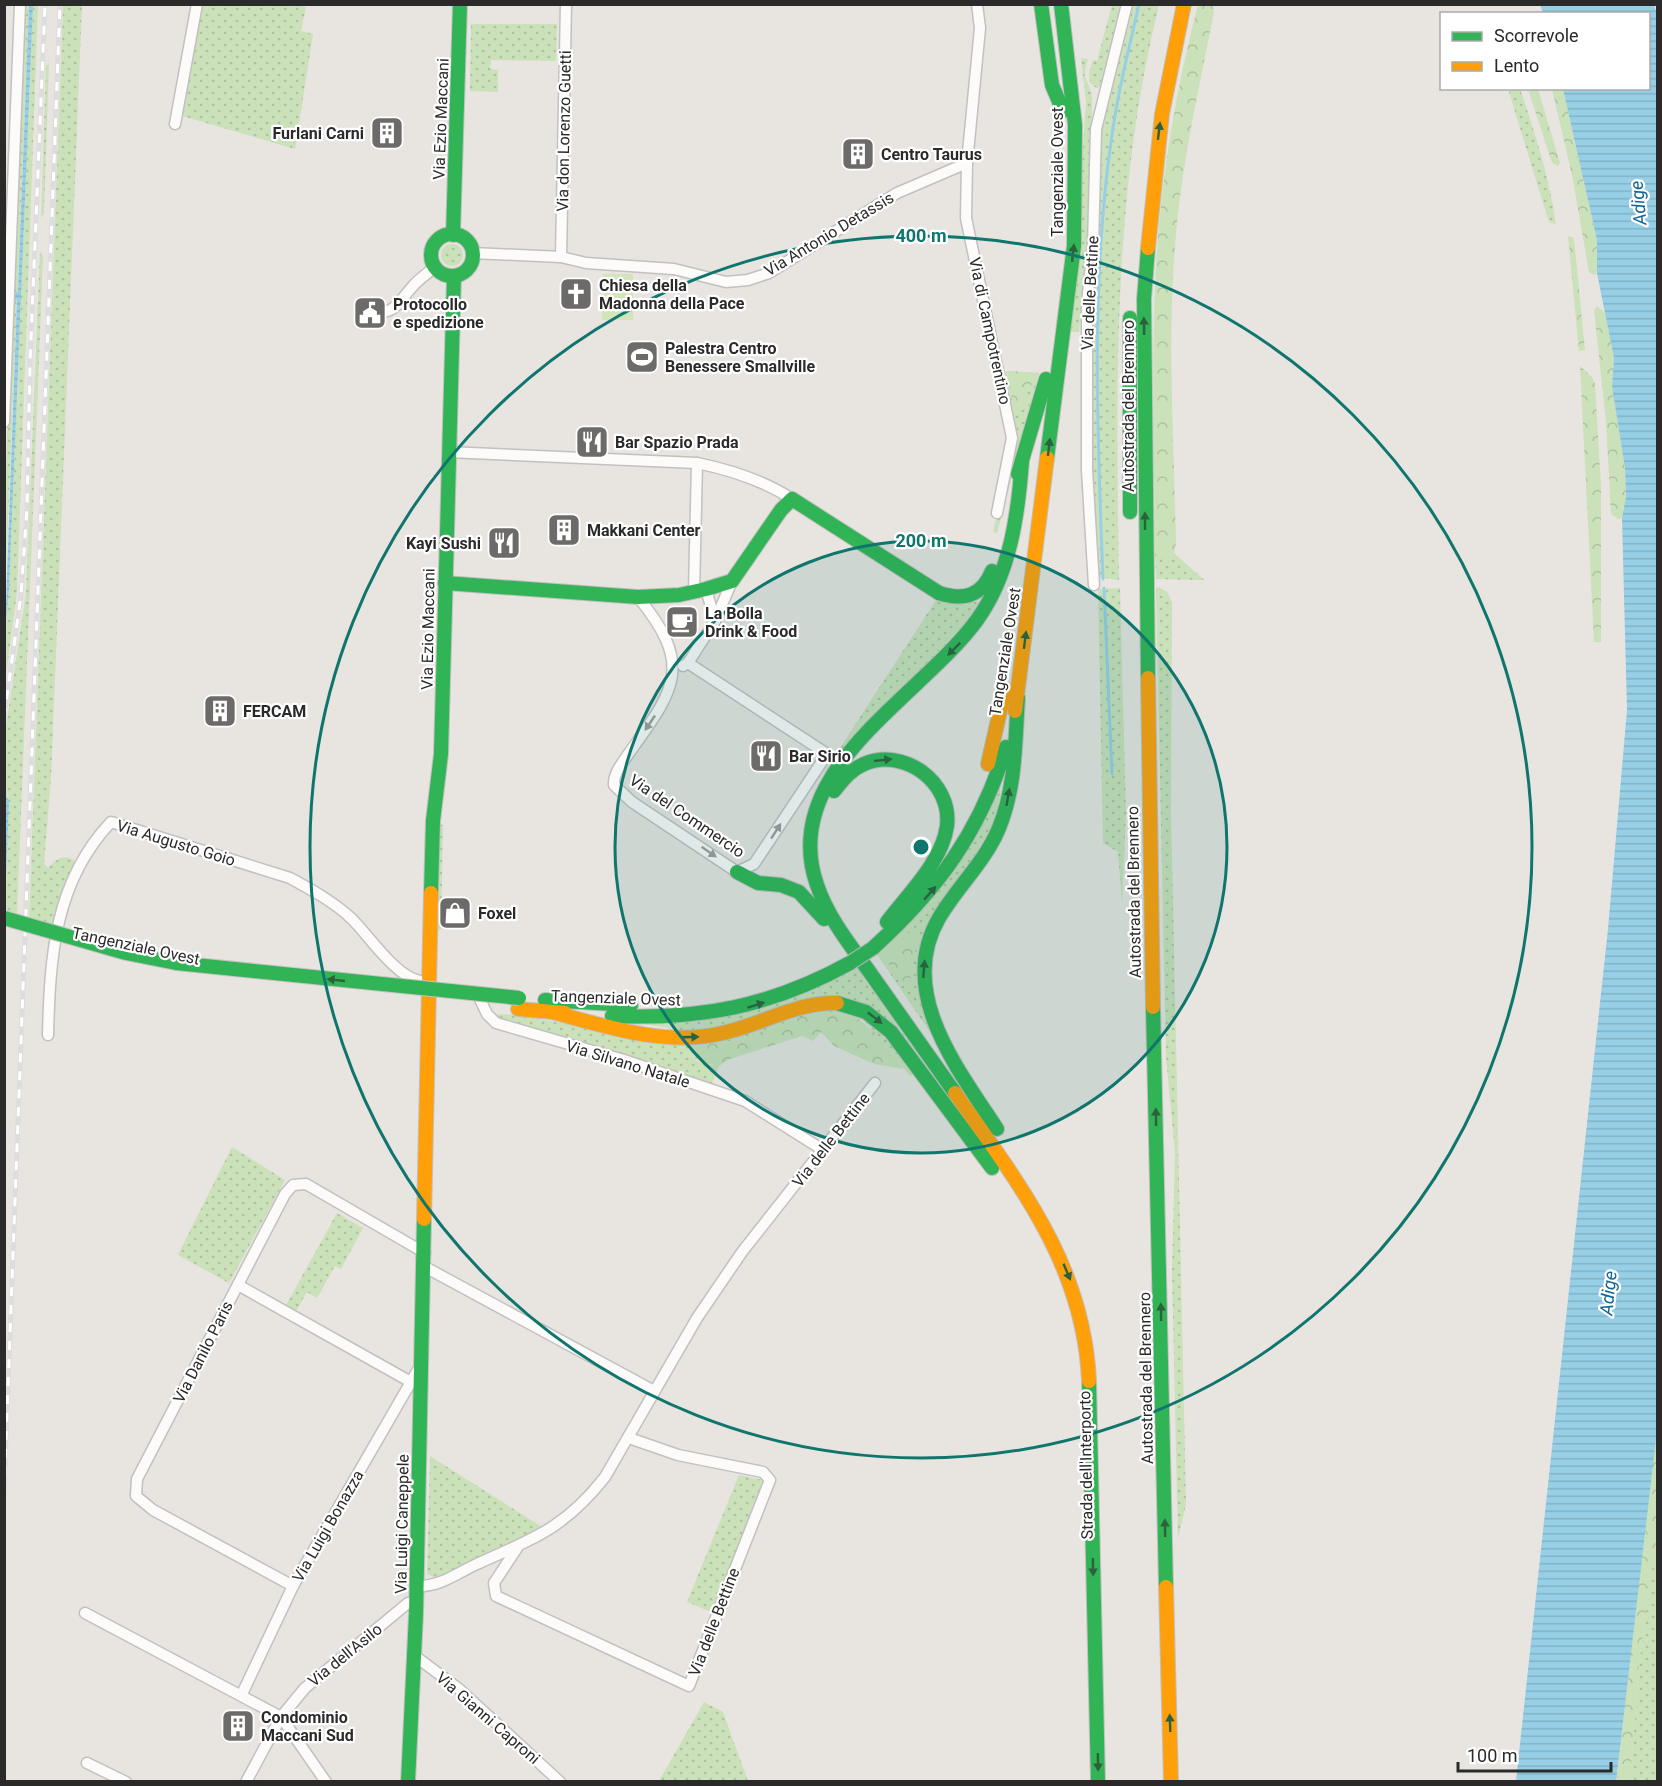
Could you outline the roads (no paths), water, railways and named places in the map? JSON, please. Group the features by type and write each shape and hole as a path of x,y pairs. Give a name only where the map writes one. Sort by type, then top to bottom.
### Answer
{"main road":[{"name":"Via Ezio Maccani","path":"453,235 460,4"},
{"path":"1041,4 1053,85 1063,111"},
{"name":"Tangenziale Ovest","path":"870,943 941,862 976,801 991,756 1003,704 1060,258 1064,189 1063,111 1049,4"},
{"name":"Tangenziale Ovest","path":"4,918 126,953 176,963 519,1003 552,1012 646,1019 699,1016 734,1011 806,987 870,943 931,892 975,830 1004,754 1018,698 1074,246 1075,125 1061,4"},
{"path":"1141,178 1149,111 1171,4"},
{"name":"Autostrada del Brennero","path":"1171,1782 1145,586 1144,299 1149,216 1162,111 1184,4"},
{"path":"1075,125 1082,99 1076,17"},
{"path":"453,235 467,241 472,253 467,269 454,276 443,274 435,267 431,256 434,245 443,237 453,235"},
{"name":"Autostrada del Brennero","path":"1130,521 1130,312 1133,256"},
{"name":"Via Ezio Maccani","path":"435,982 433,821 441,754 454,276"},
{"path":"445,583 638,597 679,595 700,590 732,581 781,510 792,499 939,593 951,598 965,598 977,593 988,582 1005,530 1046,379"},
{"path":"1022,461 1021,490 1005,569 978,620 960,643 839,762 823,787 812,824 811,847 814,875 821,896 839,929 990,1142 1040,1220"},
{"path":"1018,698 1013,769 1006,810 1000,828 980,863 936,922 928,942 923,983 934,1023 1060,1230 1080,1271"},
{"name":"Autostrada del Brennero","path":"1134,698 1151,1348 1158,1782"},
{"path":"887,922 934,857 947,826 946,809 941,793 931,776 909,762 891,758 862,764 850,771 836,786 823,823 820,845 822,866 832,895 858,937 988,1127 1020,1167"},
{"path":"737,872 758,883 781,885 799,892 827,923 839,929"},
{"name":"Tangenziale Ovest","path":"4,930 122,963 174,972 519,1003 647,1006 706,1003 753,994 847,958"},
{"name":"Via Luigi Caneppele","path":"408,1782 415,1656 412,1604 417,1586 435,982"},
{"path":"552,1012 632,1032 666,1037 718,1035 812,1001 845,1002 858,1007 871,1014 891,1032 991,1167 1040,1220"},
{"name":"Strada dell'Interporto","path":"1040,1220 1071,1281 1081,1314 1088,1361 1098,1782"},
{"name":"Strada dell'Interporto","path":"1087,1291 1098,1345 1102,1412 1110,1782"}],"street":[{"path":"4,422 20,4"},
{"path":"175,124 197,4"},
{"name":"Via don Lorenzo Guetti","path":"561,257 566,4"},
{"name":"Via di Campotrentino","path":"977,4 980,28 967,163 966,218 1012,438 997,513"},
{"name":"Via delle Bettine","path":"1094,585 1087,470 1087,303 1093,246 1096,129 1127,4"},
{"name":"Via Antonio Detassis","path":"472,253 561,257 586,263 674,269 726,282 748,280 769,273 897,193 967,163"},
{"path":"362,306 383,312 393,310 414,285 435,267"},
{"path":"448,452 697,463 726,469 754,479 792,499"},
{"path":"697,463 700,590 716,621"},
{"path":"638,597 654,616 666,639 675,670 688,663 716,621 732,581"},
{"name":"Via del Commercio","path":"675,670 671,689 619,767 614,785 632,802 737,872 754,864 827,754 688,663"},
{"name":"Via Augusto Goio","path":"48,1035 52,952 63,898 93,841 111,822 239,861 299,883 317,892 351,919 407,976 435,982"},
{"name":"Via Silvano Natale","path":"435,982 473,987 487,1014 496,1023 624,1060 745,1101 823,1150"},
{"name":"Via delle Bettine","path":"417,1586 441,1583 475,1565 517,1548 545,1534 577,1511 605,1477 697,1318 742,1252 875,1083"},
{"name":"Via Danilo Paris","path":"292,1586 153,1510 136,1496 137,1479 285,1194 293,1185 306,1184 426,1252"},
{"path":"425,1267 654,1391"},
{"path":"238,1285 411,1382"},
{"name":"Via Luigi Bonazza","path":"242,1694 292,1586 422,1362"},
{"name":"Via delle Bettine","path":"517,1548 494,1583 496,1596 689,1686 770,1480 764,1472 678,1455 629,1438"},
{"name":"Via dell'Asilo","path":"246,1782 281,1717 304,1688 412,1604"},
{"path":"85,1613 242,1694 281,1717 326,1782"},
{"name":"Via Gianni Caproni","path":"415,1656 459,1689 560,1782"},
{"path":"87,1763 126,1782"}],"water":[{"path":"33,4 9,590 5,629 17,299 12,305 13,296 18,291 29,5"},
{"name":"Adige","path":"1540,5 1654,5 1658,16 1658,1422 1616,1782 1516,1781 1608,929 1627,710 1622,518 1626,497 1625,468 1612,387 1614,358 1597,273 1597,240 1563,90 1650,90 1650,12 1543,12"},
{"path":"5,795 9,801 5,902"}],"waterway":[{"path":"1103,579 1097,347 1102,230 1115,116 1139,4"},
{"path":"1104,588 1112,774"}],"railway":[{"path":"4,717 21,595 27,507 30,363 45,4"},
{"path":"4,1494 60,4"}],"place":[{"name":"Furlani Carni","path":"387,133"},
{"name":"Centro Taurus","path":"858,154"},
{"name":"Chiesa della Madonna della Pace","path":"576,294"},
{"name":"Protocollo e spedizione","path":"370,313"},
{"name":"Palestra Centro Benessere Smallville","path":"642,357"},
{"name":"Bar Spazio Prada","path":"592,442"},
{"name":"Makkani Center","path":"564,530"},
{"name":"Kayi Sushi","path":"504,543"},
{"name":"La Bolla Drink & Food","path":"682,622"},
{"name":"FERCAM","path":"220,711"},
{"name":"Bar Sirio","path":"766,756"},
{"name":"Foxel","path":"455,913"},
{"name":"Condominio Maccani Sud","path":"238,1726"}]}
